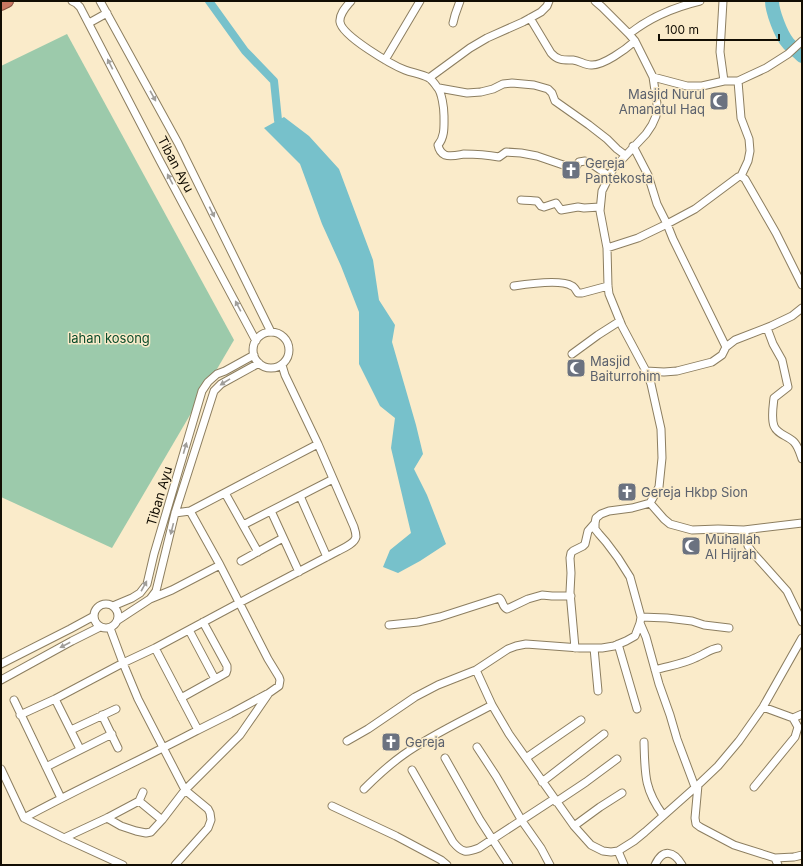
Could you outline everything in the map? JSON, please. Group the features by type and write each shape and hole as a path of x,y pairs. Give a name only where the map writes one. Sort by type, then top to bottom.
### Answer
{"highway":[{"path":"1,4 7,1"}],"street":[{"name":"Tiban Ayu","path":"72,1 80,7 89,23 160,161 256,341"},
{"name":"Tiban Ayu","path":"100,1 178,143 271,332"},
{"path":"351,1 340,17 342,28 358,42 385,60 405,70 429,78 439,88 444,108 444,132 442,140 438,145 444,155 464,154 499,157 506,152 521,153 538,156 572,168 576,167 579,162 585,161 589,162 609,176"},
{"path":"385,60 420,1"},
{"path":"453,23 460,1"},
{"path":"429,78 470,48 487,38 541,12 549,1"},
{"path":"575,648 570,592 570,556 573,551 584,546 588,532 595,523 596,518 601,514 650,503 659,487 662,458 661,429 651,384 646,371 620,321 609,294 607,248 600,211 602,192 609,176 613,169 633,146 646,134 652,125 656,116 657,104 653,77 635,41 595,1"},
{"path":"628,34 640,25 654,18 700,1"},
{"path":"723,1 720,52 724,81"},
{"path":"89,23 107,13"},
{"path":"530,18 551,53 558,59 577,61 591,65 596,64 612,57 635,41"},
{"path":"653,77 687,86 702,86 724,81 738,81 766,68 788,54 802,41"},
{"path":"607,248 638,238 667,224 694,209 741,176 748,161 750,151 749,139 741,118 738,81"},
{"path":"439,88 467,93 482,92 503,84 512,83 534,85 548,89 552,93 555,100 607,139 625,155"},
{"path":"633,146 648,175 657,204 673,239 726,347"},
{"path":"741,176 745,179 776,233 802,285"},
{"path":"521,200 536,201 541,206 556,203 561,210 578,207 600,207"},
{"path":"514,286 531,283 563,283 572,285 578,293 582,293 608,286"},
{"path":"646,371 677,371 712,362 722,355 726,347 735,340 767,328 792,316 802,308"},
{"path":"572,354 620,321"},
{"path":"767,328 773,344 782,360 788,387 774,398 773,425 776,430 794,442 798,447 802,458"},
{"path":"265,333 278,333 283,337 290,348 286,360 282,365 276,368 264,367 259,363 254,355 253,350 256,341 265,333"},
{"name":"Tiban Ayu","path":"113,606 140,593 147,584 154,554 202,391 208,382 217,374 254,355"},
{"name":"Tiban Ayu","path":"150,599 156,591 175,513 214,391 221,384 259,363"},
{"path":"20,715 55,699 155,648 353,542 356,535 354,527 318,444 285,375 282,365"},
{"path":"175,513 190,512 318,444"},
{"path":"243,525 333,479"},
{"path":"225,493 258,552"},
{"path":"300,496 327,557"},
{"path":"650,503 670,524 692,530 744,530 802,523"},
{"path":"270,511 299,572"},
{"path":"24,818 230,714 270,693 279,686 280,680 220,565 190,512"},
{"path":"595,523 599,534 618,558 630,577 655,670 677,739 697,786 696,824 734,845 777,862 802,855"},
{"path":"744,530 748,546 753,554 787,591 802,622"},
{"path":"241,561 283,538"},
{"path":"118,620 116,610 113,606 108,604 98,607 95,611 94,621 100,627 105,629 110,628 118,620 150,599 172,590 220,565"},
{"path":"389,625 418,622 499,598 501,599 504,607 507,609 542,594 552,596 571,596"},
{"path":"1,664 94,616"},
{"path":"641,620 667,618 729,628"},
{"path":"347,741 368,729 415,697 438,685 476,670 508,649 526,644 575,648 602,648 626,641 634,636 641,620"},
{"path":"181,698 226,673 228,668 203,622"},
{"path":"1,680 100,627"},
{"path":"110,628 138,699 185,790 208,809 211,816 208,828 175,865"},
{"path":"189,630 215,679"},
{"path":"476,670 492,705 509,734 574,826 591,845 603,851 611,852 618,851 634,841 718,766 739,741 763,707 802,638"},
{"path":"618,644 637,709"},
{"path":"155,648 198,730"},
{"path":"594,648 598,691"},
{"path":"655,670 684,662 718,648"},
{"path":"107,818 121,826 136,831 146,833 151,832 185,790 240,735 270,693"},
{"path":"55,699 80,749"},
{"path":"14,700 61,798"},
{"path":"364,790 392,763 418,745 437,733 492,705"},
{"path":"754,787 795,737 798,727 793,718 763,707"},
{"path":"71,730 116,709"},
{"path":"793,718 802,714"},
{"path":"102,716 118,748"},
{"path":"526,758 581,720"},
{"path":"46,766 112,734"},
{"path":"542,782 604,734"},
{"path":"644,742 645,773 648,789 663,815"},
{"path":"476,747 496,776 550,865"},
{"path":"445,758 480,820 509,865"},
{"path":"412,770 453,842 464,852 470,852 479,848 586,782 617,760"},
{"path":"1,769 24,818 123,865"},
{"path":"64,838 139,801 143,792"},
{"path":"574,826 622,793"},
{"path":"139,801 162,820"},
{"path":"332,806 396,836 441,860 447,865"},
{"path":"618,851 624,865"},
{"path":"655,865 663,854 671,854 677,857 682,865"}],"green space":[{"name":"lahan kosong","path":"67,34 234,340 112,548 1,497 1,66"}],"water":[{"path":"284,117 309,136 339,169 373,260 379,300 395,325 392,342 423,454 414,469 427,495 446,544 398,573 383,567 390,550 411,533 391,448 395,418 380,406 359,364 359,312 341,266 322,224 300,164 264,128"}],"waterway":[{"path":"209,1 245,51 274,81 278,120"},
{"path":"772,1 775,17 785,39 802,56"}],"place":[{"name":"Masjid Nurul Amanatul Haq","path":"719,101"},
{"name":"Gereja Pantekosta","path":"571,170"},
{"name":"Masjid Baiturrohim","path":"576,368"},
{"name":"Gereja Hkbp Sion","path":"627,492"},
{"name":"Muhallah Al Hijrah","path":"691,546"},
{"name":"Gereja","path":"391,742"}]}
